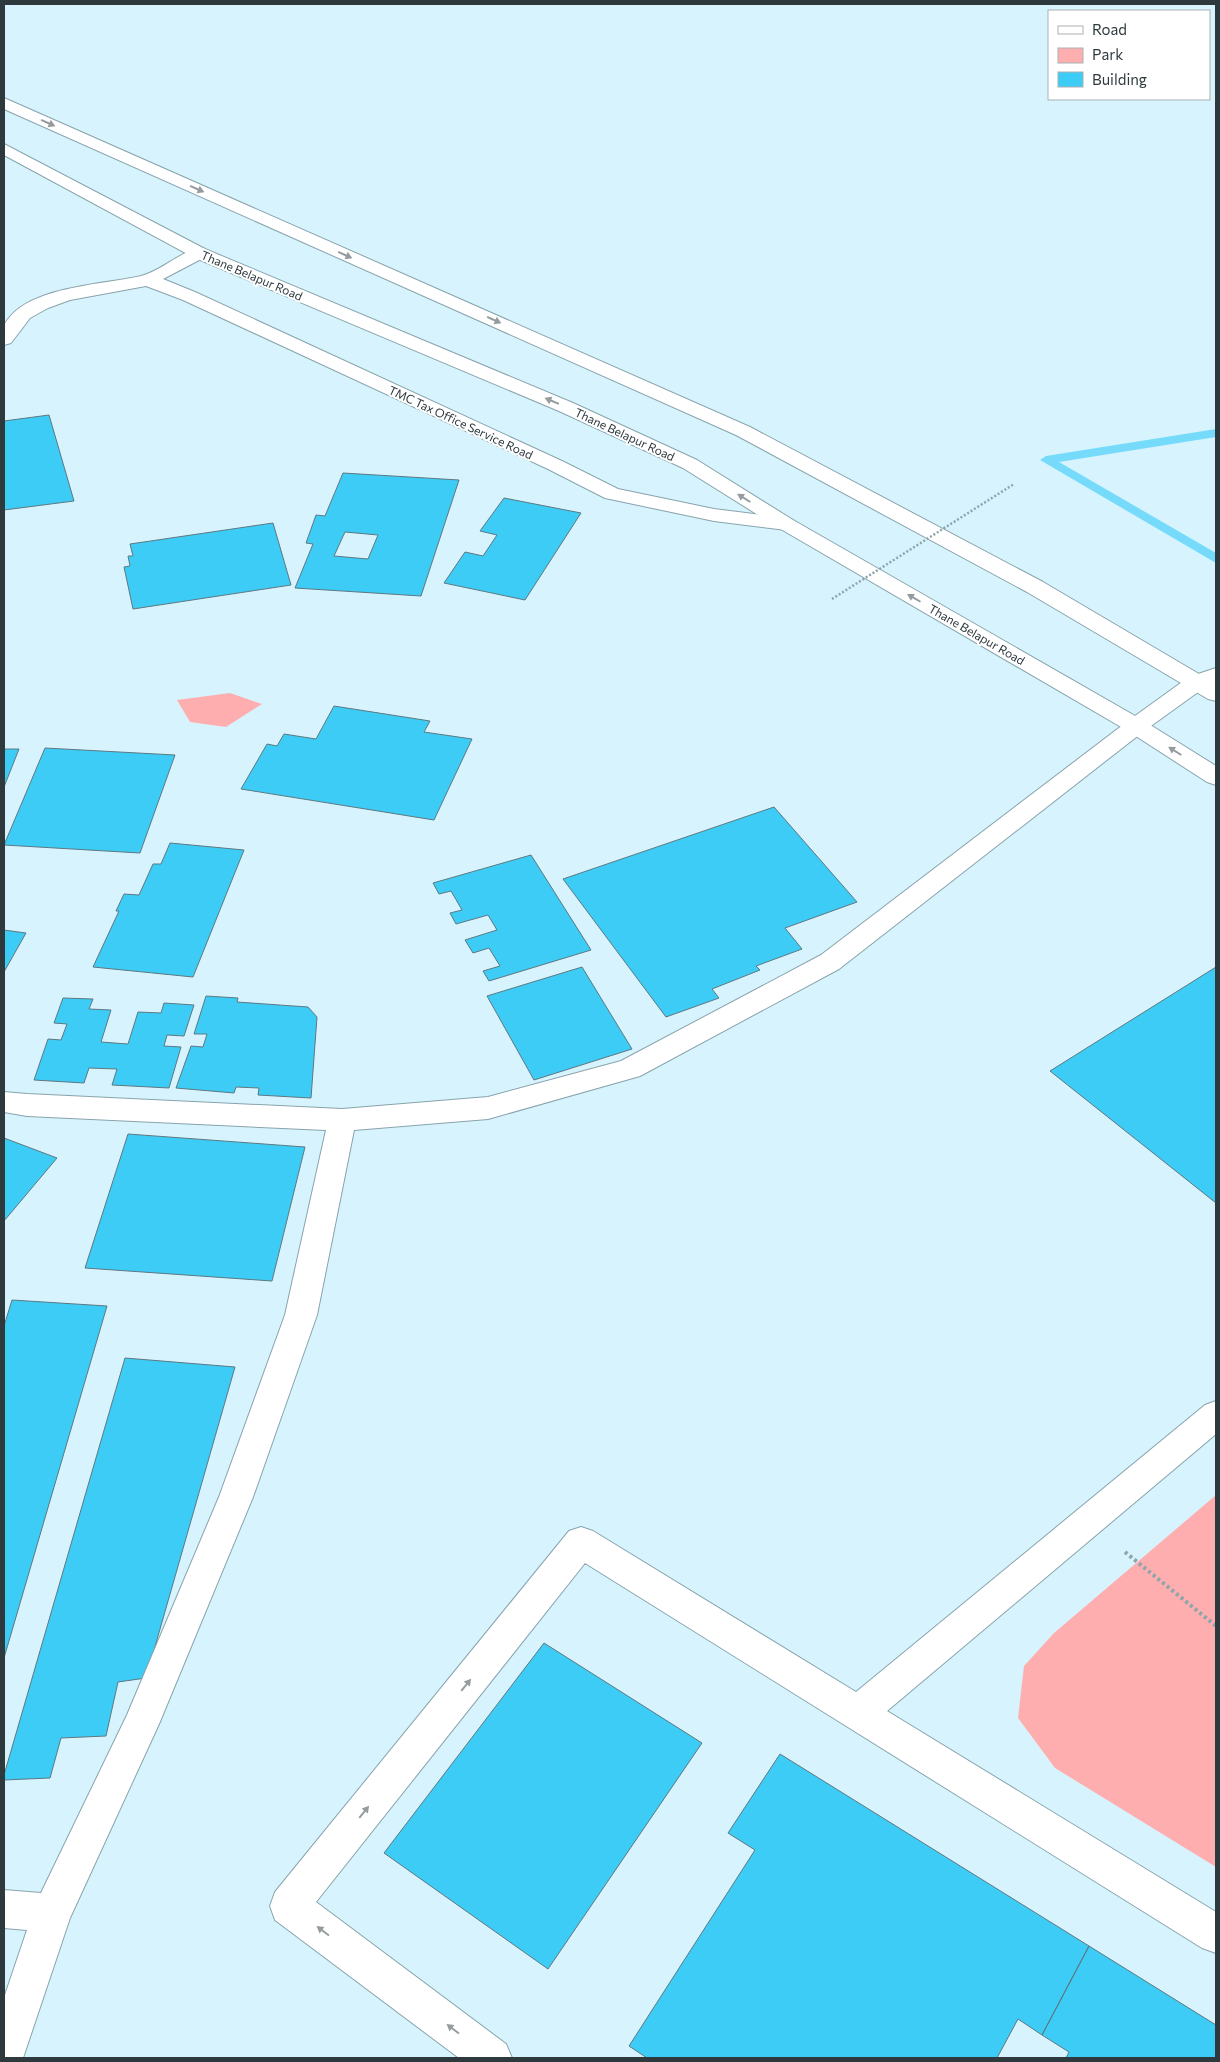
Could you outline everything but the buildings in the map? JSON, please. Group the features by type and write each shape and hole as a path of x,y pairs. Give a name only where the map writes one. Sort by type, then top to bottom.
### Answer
{"street":[{"path":"4,103 743,431 1210,683"},
{"name":"Thane Belapur Road","path":"4,149 199,253 566,407 681,460 786,524 1136,726 1216,777"},
{"path":"4,339 23,314 41,304 66,295 148,280 199,253"},
{"name":"TMC Tax Office Service Road","path":"148,280 189,296 555,465 612,494 714,515 786,524"},
{"path":"4,1102 27,1105 342,1120 488,1108 630,1069 830,962 1136,726 1210,683"},
{"path":"4,2056 52,1913 141,1724 236,1497 301,1315 342,1120"},
{"path":"858,1713 1216,1416"},
{"path":"492,2058 289,1906 581,1542 1216,1934"},
{"path":"4,1909 52,1913"}],"path":[{"path":"832,599 1014,484"},
{"path":"1088,1522 1216,1626"}],"green space":[{"path":"230,693 262,704 226,727 190,722 177,700"},
{"path":"1216,1495 1216,1867 1055,1768 1018,1718 1024,1666 1054,1633"}],"waterway":[{"path":"1216,433 1046,460 1216,559"}]}
